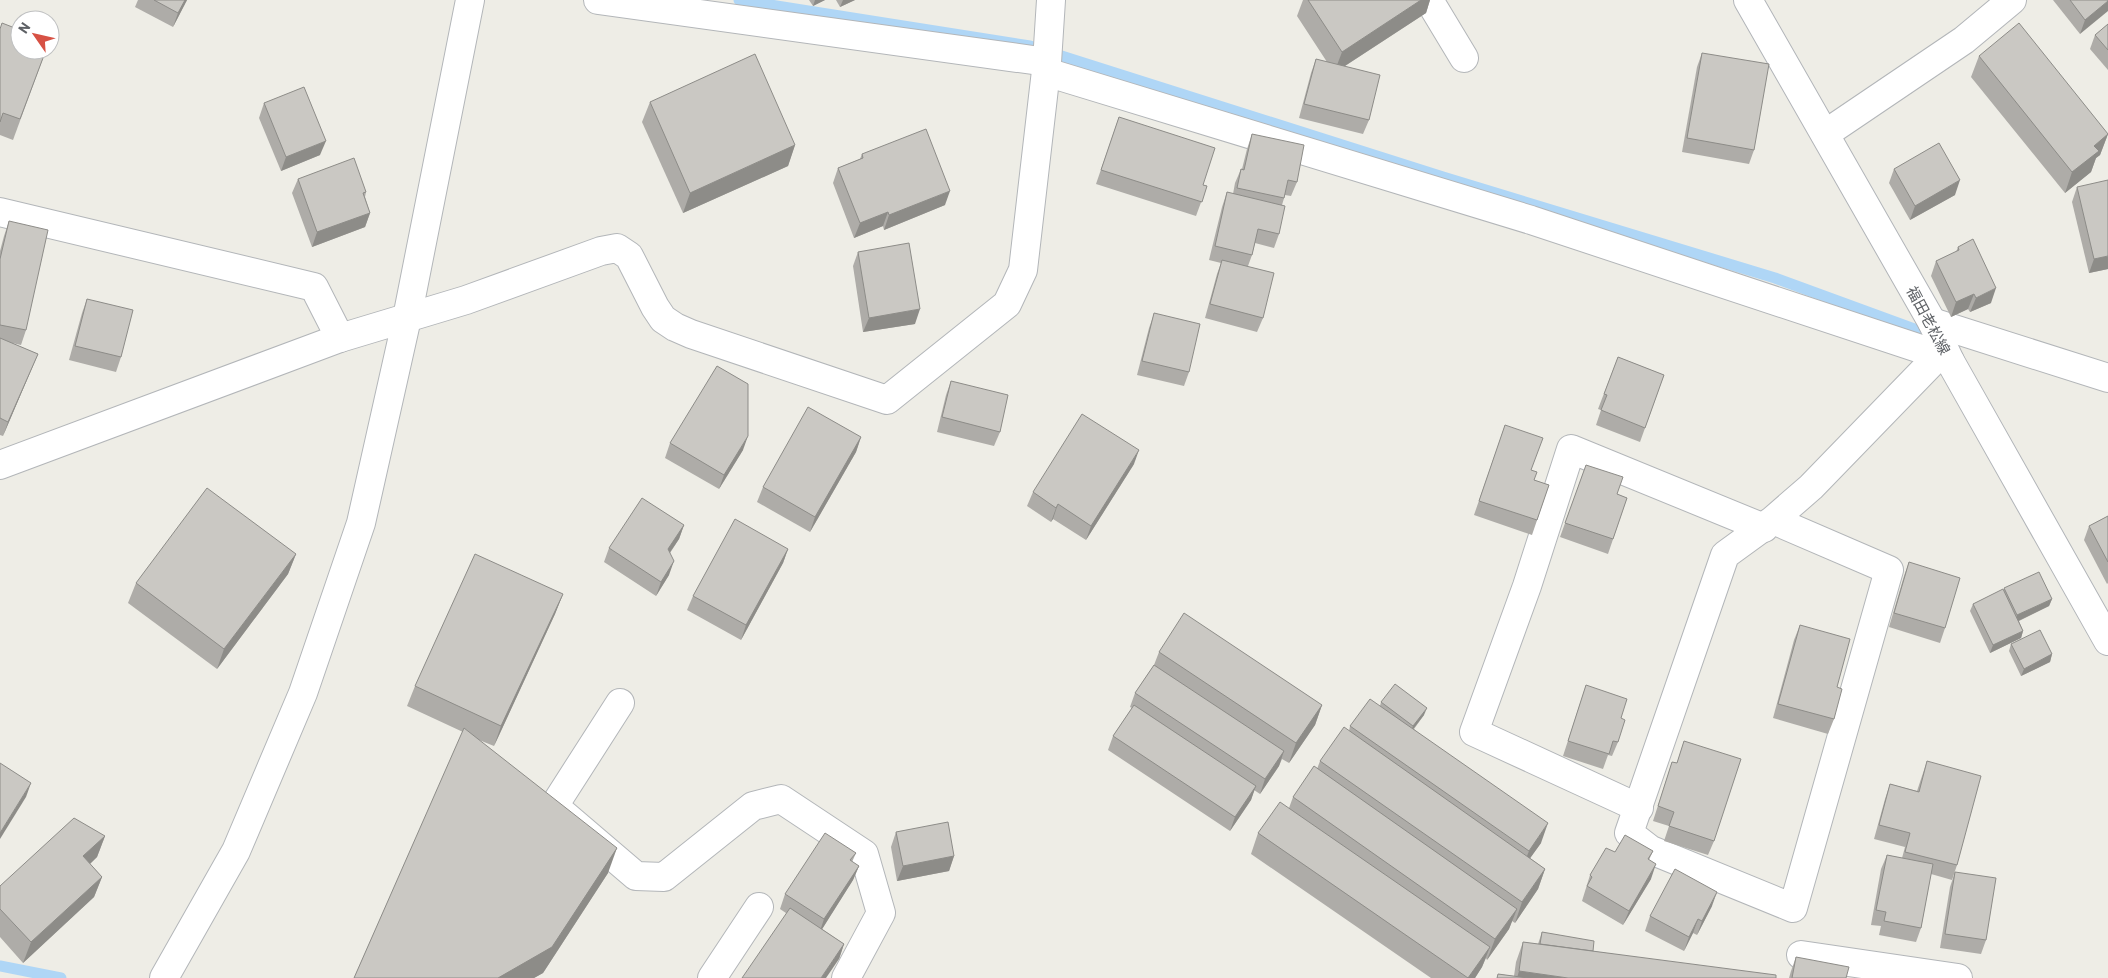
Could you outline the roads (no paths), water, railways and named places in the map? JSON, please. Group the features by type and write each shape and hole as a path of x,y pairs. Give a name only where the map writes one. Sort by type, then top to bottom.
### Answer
{"street":[{"path":"164,978 236,851 303,693 362,523 407,318 470,0"},
{"path":"598,0 1047,59 1532,220 1940,344 2108,378"},
{"path":"0,465 340,338 466,300 601,251 617,248 629,256 655,307 663,319 674,327 887,400 1007,304 1023,270 1047,59 1051,0"},
{"path":"1429,0 1464,58"},
{"name":"福田老松線","path":"1748,0 1825,134 1940,344 2108,641"},
{"path":"1825,134 1964,40 2012,0"},
{"path":"0,212 314,287 340,338"},
{"path":"1639,808 1474,732 1527,586 1571,449 1769,524 1889,570 1793,908 1651,850 1629,833 1639,808 1725,555 1769,524 1811,487 1940,344"},
{"path":"620,703 554,806 636,876 664,877 753,806 781,799 864,854 881,913 846,978"},
{"path":"712,978 759,907"},
{"path":"1801,955 1958,978"}],"waterway":[{"path":"739,0 1030,46 1443,177 1775,278 1936,337"},
{"path":"0,966 61,978"}]}
